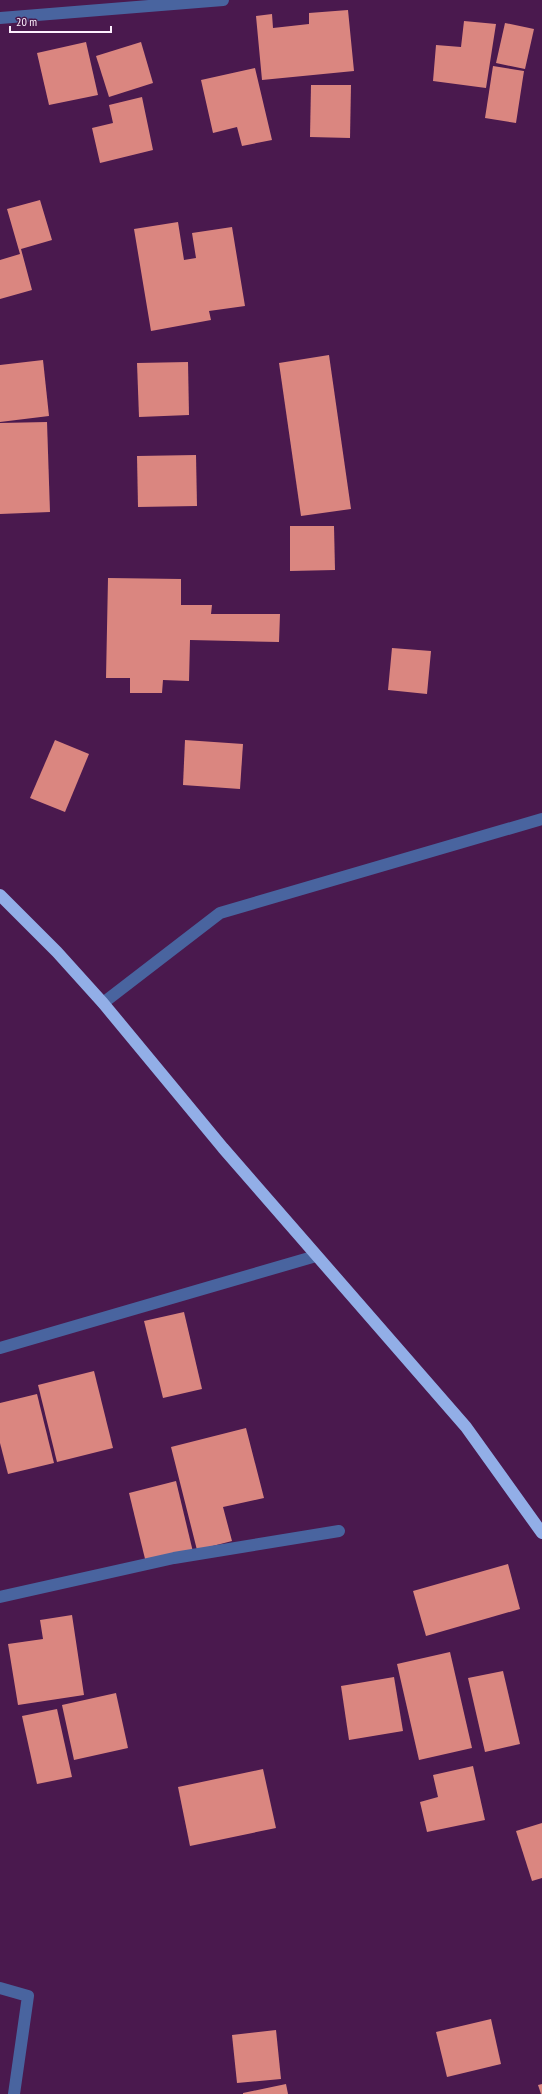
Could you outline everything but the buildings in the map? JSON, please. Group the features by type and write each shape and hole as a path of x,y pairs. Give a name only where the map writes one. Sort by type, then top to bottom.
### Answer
{"highway":[{"path":"0,895 58,952 103,1003 223,1148 466,1427 542,1533"}],"street":[{"path":"0,18 193,1 223,0"},
{"path":"103,1003 220,913 542,819"},
{"path":"0,1348 316,1256"},
{"path":"0,1597 174,1558 339,1531"},
{"path":"0,1988 28,1996 14,2094"}]}
